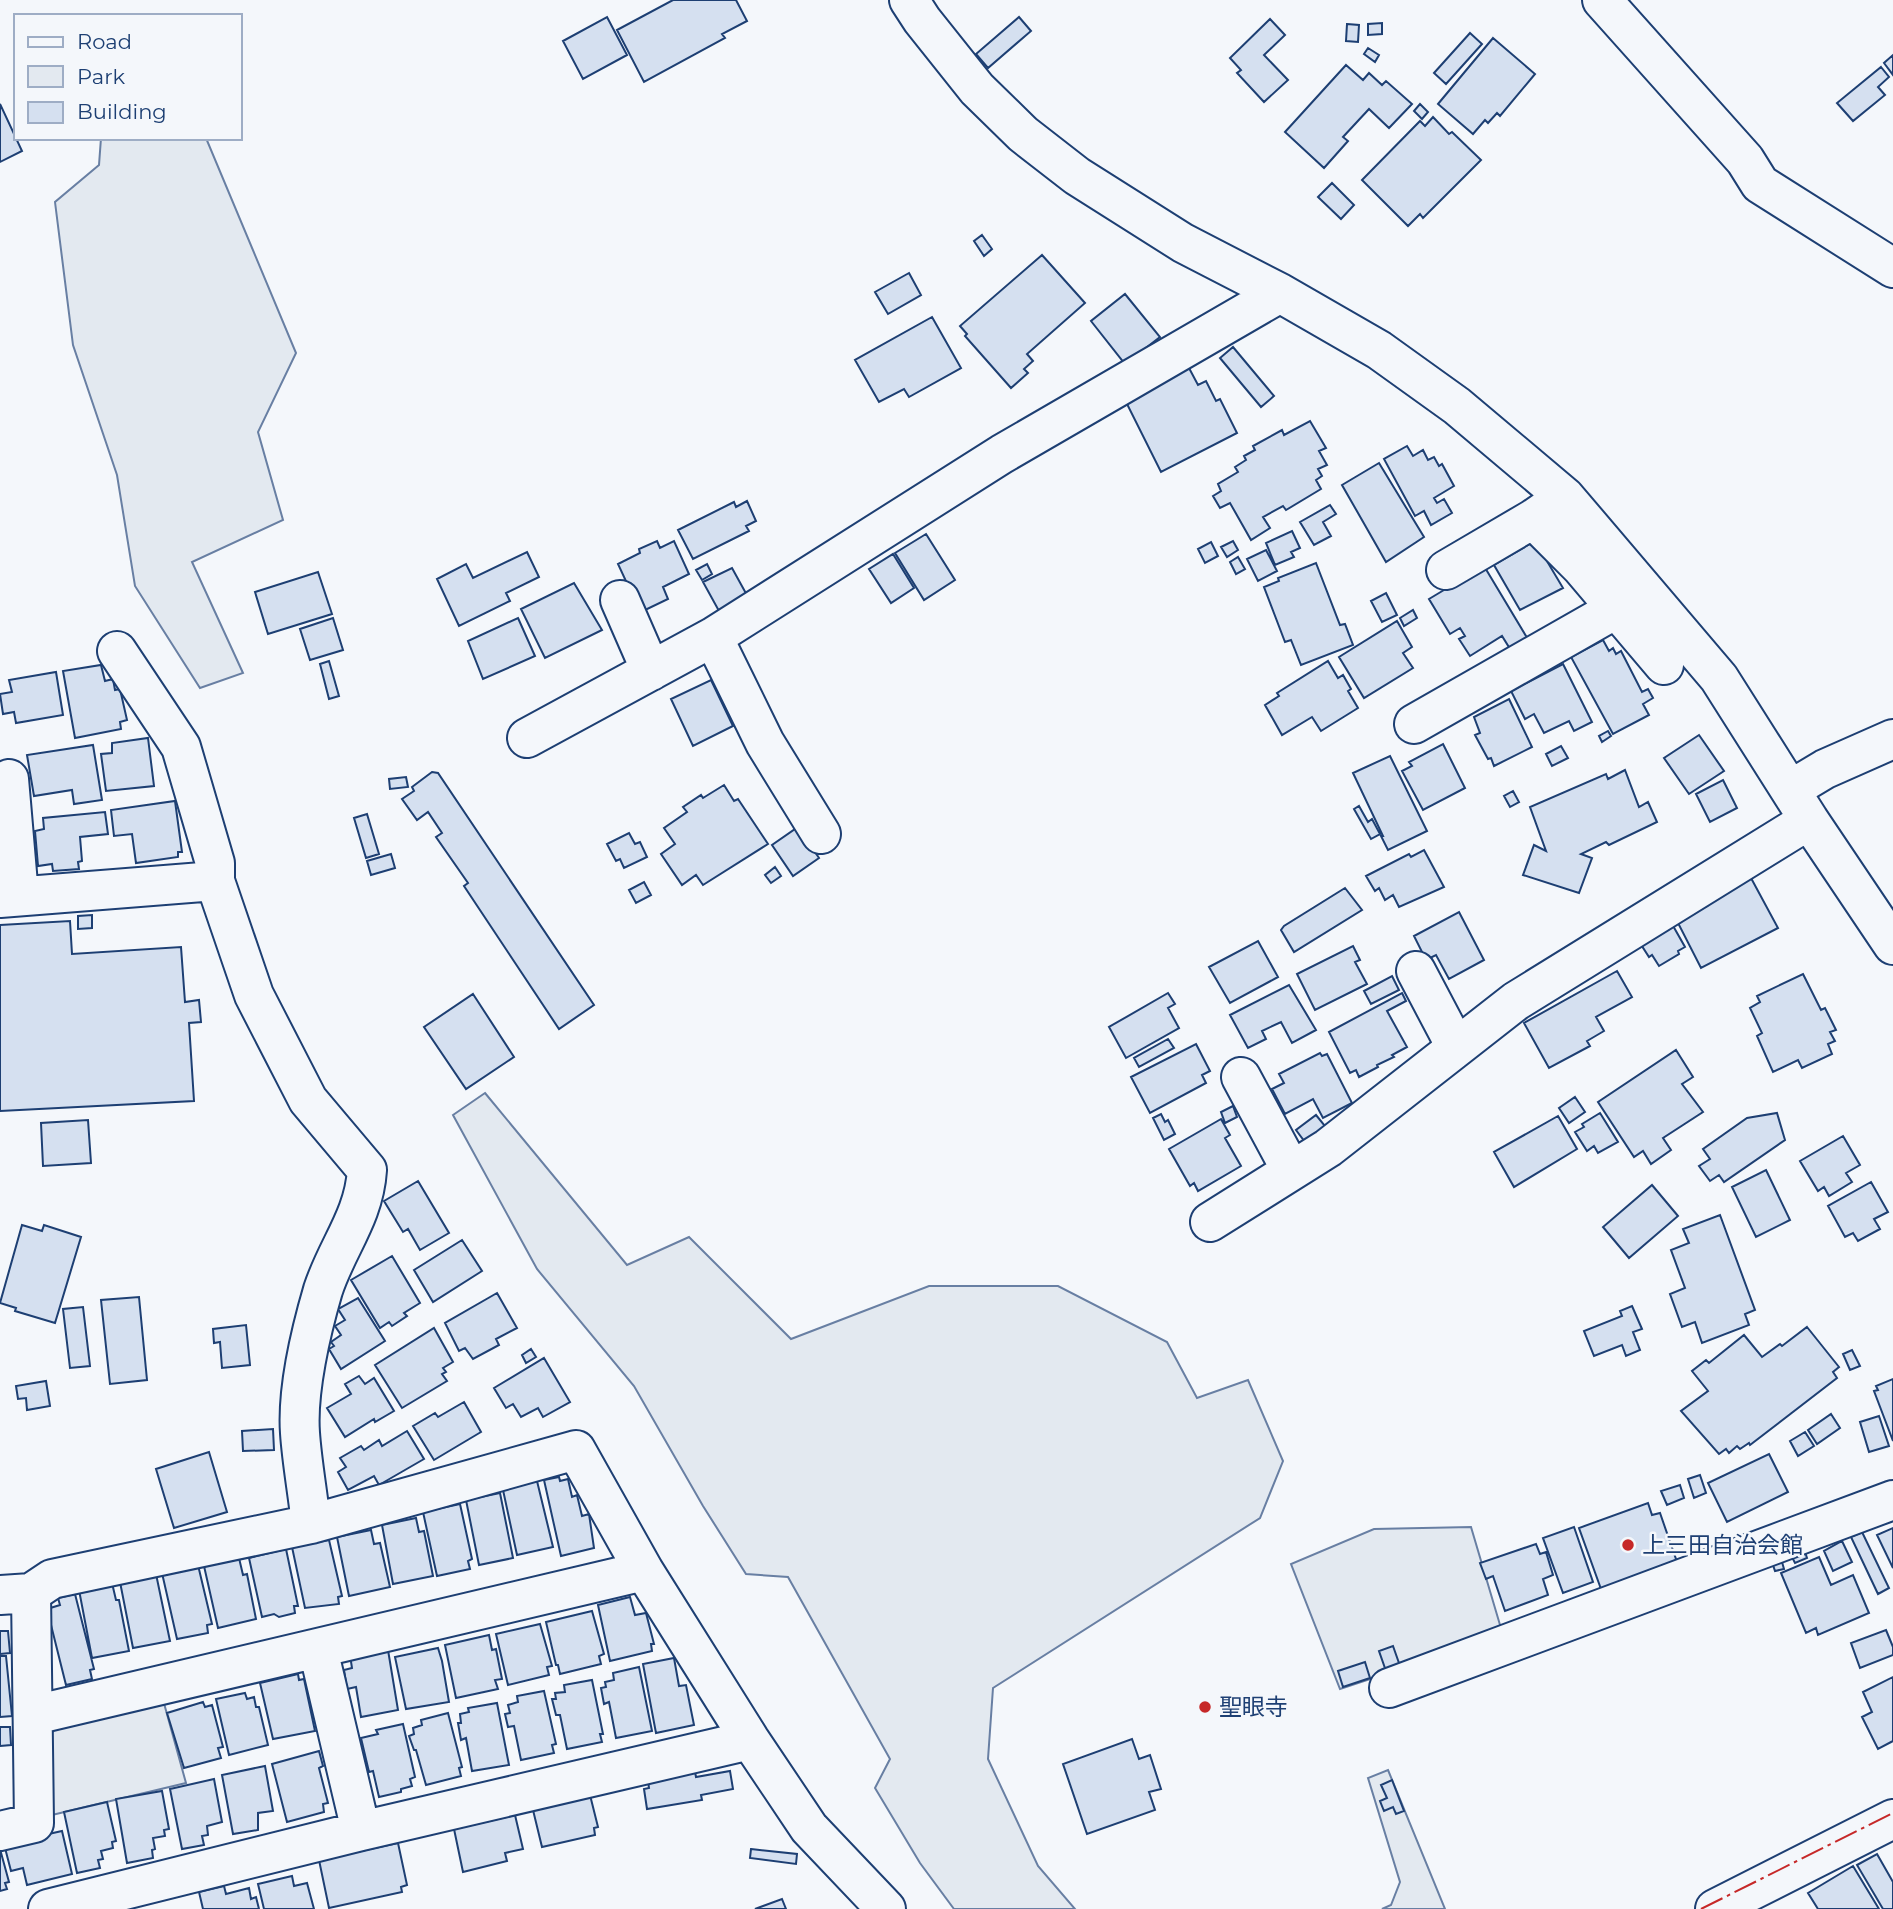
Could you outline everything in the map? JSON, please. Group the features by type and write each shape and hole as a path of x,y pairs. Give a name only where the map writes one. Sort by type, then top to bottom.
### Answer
{"street":[{"path":"909,0 977,89 1023,134 1055,160 1182,243 1280,293 1390,358 1457,406 1565,496 1719,678 1799,805 1893,945"},
{"path":"1602,0 1745,160 1760,184 1893,268"},
{"path":"527,738 713,637 1002,454 1280,293"},
{"path":"1446,570 1533,519 1565,496"},
{"path":"1533,519 1581,567 1664,665"},
{"path":"620,600 651,671"},
{"path":"1414,724 1616,609"},
{"path":"713,637 765,743 821,834"},
{"path":"117,651 181,747 215,863 215,881 254,995 308,1100 367,1170 366,1189 357,1219 324,1289 303,1376 300,1431 312,1524"},
{"path":"1210,1222 1328,1148 1516,1001 1799,805 1825,769 1893,739"},
{"path":"9,779 10,897 215,881"},
{"path":"1416,971 1456,1047"},
{"path":"1241,1077 1291,1170"},
{"path":"0,1831 34,1822 34,1714 16,1594 52,1579 312,1524 576,1450 644,1571 750,1740 809,1828 886,1909"},
{"path":"1389,1688 1893,1500"},
{"path":"34,1714 644,1571"},
{"path":"318,1649 361,1831"},
{"path":"48,1909 361,1831 750,1740"},
{"path":"1714,1909 1893,1819"}],"green space":[{"path":"101,140 207,140 296,353 258,432 283,520 192,562 243,673 200,688 135,586 117,475 73,345 55,202 99,165"},
{"path":"485,1093 627,1265 689,1237 791,1339 929,1286 1058,1286 1167,1342 1197,1398 1248,1380 1283,1461 1260,1518 993,1688 988,1759 1038,1866 1075,1909 954,1909 920,1863 875,1788 890,1759 788,1577 746,1574 703,1506 634,1386 537,1269 453,1115"},
{"path":"1471,1527 1503,1635 1340,1689 1291,1564 1374,1529"},
{"path":"162,1696 186,1783 52,1815 49,1737 60,1722"},
{"path":"1388,1770 1445,1909 1382,1909 1391,1905 1400,1882 1368,1778"}],"building":[{"path":"673,0 736,0 747,21 722,34 725,38 644,82 617,30"},
{"path":"607,17 627,55 583,79 563,41"},
{"path":"1019,17 1031,31 988,68 976,54"},
{"path":"1270,19 1285,35 1264,55 1288,80 1264,102 1237,73 1241,70 1230,58"},
{"path":"1382,23 1382,34 1368,35 1368,24"},
{"path":"1347,24 1359,25 1358,42 1346,41"},
{"path":"1470,33 1482,44 1446,84 1434,73"},
{"path":"1493,38 1535,74 1500,116 1497,113 1488,123 1485,120 1473,134 1438,104"},
{"path":"1368,48 1379,55 1375,62 1364,54"},
{"path":"1893,55 1893,75 1884,63"},
{"path":"1346,65 1363,80 1369,73 1382,85 1386,81 1412,104 1389,128 1369,109 1343,137 1348,141 1324,168 1285,132"},
{"path":"1881,67 1889,77 1878,87 1885,95 1853,121 1837,103"},
{"path":"0,104 14,134 14,140 17,140 22,151 0,162"},
{"path":"1420,104 1428,112 1422,119 1414,111"},
{"path":"1433,117 1481,160 1423,218 1420,214 1408,226 1362,180 1420,121 1425,126"},
{"path":"1332,183 1354,205 1341,219 1318,197"},
{"path":"982,235 992,249 984,256 974,241"},
{"path":"1042,255 1085,303 1027,354 1033,361 1024,369 1028,373 1011,388 965,336 967,334 960,326"},
{"path":"909,273 921,295 888,314 875,292"},
{"path":"1125,294 1160,337 1125,364 1091,321"},
{"path":"932,317 961,368 909,397 904,389 879,402 855,360"},
{"path":"1233,347 1274,396 1261,407 1220,358"},
{"path":"1189,368 1198,385 1206,381 1216,401 1220,399 1237,433 1161,472 1125,400"},
{"path":"1310,421 1326,448 1319,451 1327,465 1318,469 1322,476 1316,480 1321,489 1286,510 1283,506 1263,517 1270,528 1251,540 1230,503 1220,508 1213,496 1221,491 1218,484 1238,472 1235,467 1246,460 1244,456 1255,450 1253,446 1282,430 1284,435"},
{"path":"1407,446 1413,456 1423,450 1428,460 1434,457 1439,466 1442,464 1454,486 1434,498 1437,503 1444,499 1452,513 1431,525 1424,511 1415,516 1384,459"},
{"path":"1379,463 1424,537 1386,562 1342,485"},
{"path":"747,501 756,521 746,526 749,531 693,559 678,530 734,502 736,507"},
{"path":"1330,505 1336,514 1323,522 1331,536 1314,545 1300,522"},
{"path":"1292,531 1300,548 1291,552 1294,557 1275,565 1266,543"},
{"path":"926,534 955,580 924,600 895,553"},
{"path":"657,541 660,548 674,541 689,574 663,587 668,599 643,611 637,605 618,564 640,553 639,549"},
{"path":"1233,541 1238,550 1227,557 1221,547"},
{"path":"1535,541 1563,588 1520,610 1494,565"},
{"path":"1211,542 1218,556 1205,563 1198,549"},
{"path":"1266,550 1277,571 1258,581 1247,559"},
{"path":"527,552 539,577 506,593 510,601 459,626 437,579 466,564 473,578"},
{"path":"893,554 914,588 891,603 869,569"},
{"path":"1238,557 1245,569 1236,574 1230,562"},
{"path":"1316,563 1340,625 1345,624 1353,645 1301,665 1291,640 1285,642 1264,587 1279,581 1278,578"},
{"path":"707,564 712,574 702,580 696,570"},
{"path":"1484,566 1529,641 1512,652 1502,636 1470,656 1459,639 1465,636 1460,628 1450,634 1429,599"},
{"path":"732,568 748,597 719,611 703,582"},
{"path":"318,572 332,614 268,634 255,592"},
{"path":"574,583 602,630 545,658 521,609"},
{"path":"1386,593 1397,615 1382,622 1371,601"},
{"path":"1413,610 1417,618 1404,626 1400,618"},
{"path":"333,618 343,650 310,660 300,629"},
{"path":"518,618 535,656 483,679 468,641"},
{"path":"1397,621 1412,647 1403,653 1413,668 1364,698 1339,657"},
{"path":"1603,640 1609,651 1613,648 1616,654 1621,651 1642,692 1648,689 1653,698 1643,704 1649,715 1613,734 1571,657"},
{"path":"329,661 339,696 329,699 320,664"},
{"path":"1328,661 1338,678 1343,675 1358,708 1321,731 1312,717 1282,735 1265,705 1279,696 1277,693"},
{"path":"1563,664 1592,722 1574,731 1569,721 1544,733 1534,714 1525,719 1511,691"},
{"path":"101,665 105,681 113,679 115,690 120,689 127,720 120,722 121,729 75,738 63,671"},
{"path":"56,672 63,715 16,723 14,712 3,714 0,694 12,692 9,680"},
{"path":"711,680 733,726 693,746 671,699"},
{"path":"1509,699 1532,747 1494,766 1475,735 1480,733 1474,717"},
{"path":"1608,731 1611,736 1602,742 1599,736"},
{"path":"1699,735 1724,771 1689,794 1664,758"},
{"path":"148,738 154,786 106,791 101,754 112,753 112,743"},
{"path":"1443,744 1465,788 1423,810 1402,771 1412,766 1409,762"},
{"path":"93,745 102,800 74,804 72,790 34,796 27,755"},
{"path":"1561,746 1568,758 1552,766 1546,754"},
{"path":"1390,756 1427,831 1388,850 1353,773"},
{"path":"1625,770 1639,807 1648,802 1657,822 1609,845 1606,842 1581,854 1592,858 1579,893 1523,875 1534,845 1546,851 1530,807 1606,774 1608,779"},
{"path":"432,772 438,773 594,1005 559,1029 464,886 468,883 436,837 442,833 428,812 417,820 402,799 414,791 412,787"},
{"path":"406,777 408,787 390,789 389,779"},
{"path":"1723,780 1737,808 1710,822 1696,794"},
{"path":"724,785 734,801 738,799 768,844 703,885 696,875 682,885 661,854 675,844 664,828 687,812 683,807"},
{"path":"1513,791 1519,802 1510,807 1504,796"},
{"path":"175,801 182,852 178,852 178,857 136,863 132,834 114,836 111,810"},
{"path":"1359,806 1368,822 1372,819 1380,834 1371,839 1354,809"},
{"path":"105,812 108,834 80,837 82,861 78,862 79,869 53,871 52,864 38,866 35,831 44,829 43,818"},
{"path":"367,814 379,854 366,858 354,818"},
{"path":"798,827 819,858 793,876 772,845"},
{"path":"629,833 635,844 640,842 647,857 624,868 620,859 616,861 607,844"},
{"path":"1424,850 1444,887 1399,907 1393,895 1385,900 1379,888 1375,891 1366,876 1409,854 1411,857"},
{"path":"391,854 395,868 371,875 367,861"},
{"path":"775,867 781,876 771,883 765,875"},
{"path":"1751,878 1778,928 1701,968 1677,921 1707,906 1704,901"},
{"path":"644,882 651,895 636,903 629,890"},
{"path":"1345,888 1362,910 1294,952 1281,930 1284,926"},
{"path":"1459,912 1484,960 1449,979 1436,955 1426,960 1414,936"},
{"path":"92,915 92,928 78,929 78,916"},
{"path":"70,921 72,954 181,947 185,1002 199,1000 201,1022 189,1023 194,1101 0,1111 0,925"},
{"path":"1672,924 1685,947 1678,951 1679,954 1659,966 1640,943"},
{"path":"1258,941 1278,977 1230,1003 1209,967"},
{"path":"1353,946 1360,960 1355,962 1367,984 1315,1010 1297,974"},
{"path":"1617,971 1632,997 1596,1017 1604,1031 1587,1041 1590,1046 1549,1068 1524,1023"},
{"path":"1803,974 1821,1010 1825,1008 1836,1030 1830,1032 1835,1041 1828,1044 1832,1054 1802,1068 1798,1060 1773,1072 1757,1036 1762,1033 1750,1008 1760,1002 1757,996"},
{"path":"1392,976 1399,990 1371,1004 1364,991"},
{"path":"1289,985 1316,1030 1292,1043 1281,1022 1262,1031 1266,1039 1248,1048 1230,1015"},
{"path":"1168,993 1175,1004 1168,1008 1179,1028 1126,1058 1109,1027"},
{"path":"1402,993 1406,1001 1387,1011 1407,1047 1359,1077 1356,1070 1350,1073 1329,1032"},
{"path":"473,994 514,1057 466,1089 424,1027"},
{"path":"1168,1039 1174,1048 1139,1067 1134,1058"},
{"path":"1196,1044 1210,1071 1202,1075 1206,1083 1150,1113 1131,1077"},
{"path":"1676,1050 1693,1077 1682,1084 1703,1112 1663,1138 1671,1150 1651,1164 1643,1151 1634,1157 1598,1102"},
{"path":"1320,1053 1322,1056 1327,1054 1352,1103 1323,1118 1313,1099 1285,1114 1272,1089 1284,1083 1279,1074"},
{"path":"1575,1097 1585,1112 1569,1123 1559,1108"},
{"path":"1233,1106 1237,1117 1225,1123 1221,1112"},
{"path":"1600,1113 1618,1142 1598,1153 1594,1146 1587,1151 1575,1132 1584,1127 1582,1124"},
{"path":"1777,1113 1785,1140 1724,1182 1719,1175 1710,1181 1699,1166 1710,1159 1703,1149 1747,1118"},
{"path":"1161,1114 1165,1122 1168,1120 1175,1134 1164,1140 1153,1118"},
{"path":"1316,1115 1325,1126 1305,1142 1296,1130"},
{"path":"1558,1116 1577,1149 1514,1187 1494,1152"},
{"path":"1221,1119 1230,1135 1225,1138 1241,1166 1198,1191 1194,1183 1190,1186 1169,1149"},
{"path":"88,1120 91,1163 43,1166 41,1123"},
{"path":"1843,1136 1860,1165 1846,1173 1852,1182 1829,1196 1824,1187 1818,1191 1800,1161"},
{"path":"1766,1170 1790,1220 1756,1237 1732,1187"},
{"path":"418,1181 449,1233 420,1250 408,1229 403,1232 384,1201"},
{"path":"1871,1182 1888,1212 1874,1219 1880,1229 1858,1241 1853,1233 1845,1237 1828,1206"},
{"path":"1652,1185 1678,1216 1629,1258 1603,1227"},
{"path":"1720,1215 1755,1310 1745,1314 1749,1325 1702,1343 1695,1322 1682,1327 1670,1294 1685,1288 1671,1250 1689,1243 1683,1229"},
{"path":"22,1225 42,1231 44,1225 81,1237 55,1323 15,1311 16,1308 0,1303"},
{"path":"462,1240 482,1271 433,1302 414,1270"},
{"path":"392,1256 420,1303 404,1313 407,1316 392,1326 389,1322 380,1328 351,1280"},
{"path":"497,1293 517,1328 496,1339 499,1345 473,1359 465,1348 459,1351 445,1323"},
{"path":"139,1297 147,1380 110,1384 101,1300"},
{"path":"358,1298 385,1341 341,1369 329,1349 334,1346 331,1342 341,1335 335,1326 345,1320 338,1309"},
{"path":"1632,1306 1642,1329 1633,1332 1640,1350 1626,1356 1622,1345 1594,1356 1584,1331 1622,1316 1620,1311"},
{"path":"83,1307 90,1366 70,1368 63,1309"},
{"path":"246,1325 250,1365 222,1368 220,1342 214,1343 213,1329"},
{"path":"1807,1327 1839,1367 1833,1372 1837,1378 1750,1445 1749,1443 1740,1449 1737,1446 1729,1453 1726,1449 1719,1454 1681,1411 1708,1391 1692,1371 1706,1360 1709,1363 1744,1335 1762,1357"},
{"path":"434,1328 453,1362 443,1368 446,1372 442,1374 447,1381 402,1408 375,1365"},
{"path":"531,1349 536,1357 526,1363 522,1355"},
{"path":"1852,1350 1860,1366 1850,1370 1843,1354"},
{"path":"544,1358 570,1402 543,1417 538,1408 521,1417 513,1404 506,1408 494,1388"},
{"path":"359,1376 365,1384 374,1378 394,1411 375,1422 374,1419 345,1437 327,1408 351,1394 345,1384"},
{"path":"1893,1379 1893,1441 1874,1391 1878,1390 1876,1386"},
{"path":"46,1381 50,1406 27,1410 26,1398 18,1399 16,1386"},
{"path":"464,1402 481,1432 434,1460 413,1426 435,1413 438,1417"},
{"path":"1831,1414 1840,1428 1817,1444 1808,1430"},
{"path":"1879,1416 1889,1446 1869,1452 1860,1422"},
{"path":"273,1429 274,1450 243,1451 242,1431"},
{"path":"407,1431 424,1459 379,1485 374,1476 348,1490 338,1472 346,1467 340,1458 361,1446 364,1450 379,1440 382,1446"},
{"path":"1805,1432 1814,1446 1798,1456 1790,1441"},
{"path":"209,1452 227,1512 174,1528 156,1469"},
{"path":"1769,1454 1788,1492 1727,1522 1708,1483"},
{"path":"1700,1475 1706,1493 1694,1498 1688,1479"},
{"path":"559,1477 560,1481 568,1479 572,1497 577,1495 582,1516 589,1514 594,1548 561,1556 544,1480"},
{"path":"537,1481 553,1547 517,1555 503,1490"},
{"path":"1680,1485 1684,1498 1667,1505 1661,1491"},
{"path":"500,1493 513,1558 479,1565 466,1500"},
{"name":"上三田自治会館","path":"1648,1503 1652,1515 1660,1513 1677,1562 1601,1589 1579,1528"},
{"path":"460,1504 472,1559 468,1561 470,1569 437,1576 423,1512"},
{"path":"416,1518 419,1532 424,1531 433,1576 393,1584 382,1525"},
{"path":"1574,1527 1593,1582 1563,1593 1543,1538"},
{"path":"1893,1528 1893,1568 1877,1535"},
{"path":"371,1530 374,1544 380,1543 390,1587 349,1596 337,1537"},
{"path":"1862,1532 1889,1588 1878,1594 1851,1537"},
{"path":"329,1540 342,1596 338,1597 339,1604 305,1608 292,1547"},
{"path":"1842,1541 1852,1562 1833,1571 1824,1551"},
{"path":"1536,1544 1540,1554 1546,1552 1553,1575 1543,1579 1548,1595 1505,1611 1493,1576 1486,1579 1480,1563"},
{"path":"286,1549 298,1606 294,1606 295,1613 262,1617 249,1558"},
{"path":"1805,1552 1807,1558 1795,1563 1792,1557"},
{"path":"1819,1557 1831,1585 1853,1575 1869,1613 1818,1635 1816,1628 1806,1633 1781,1573"},
{"path":"239,1558 243,1575 247,1574 256,1619 218,1628 204,1566"},
{"path":"1782,1562 1784,1569 1775,1571 1773,1565"},
{"path":"198,1565 212,1624 207,1625 208,1633 177,1639 162,1573"},
{"path":"156,1574 170,1641 133,1648 120,1582"},
{"path":"112,1583 116,1600 119,1600 129,1651 92,1658 79,1590"},
{"path":"75,1594 94,1669 90,1670 92,1679 66,1685 47,1609 60,1605 58,1598"},
{"path":"630,1597 635,1615 646,1613 654,1644 651,1644 652,1651 610,1661 598,1605"},
{"path":"592,1611 604,1654 599,1656 601,1664 560,1674 546,1622"},
{"path":"540,1624 552,1666 547,1667 549,1675 508,1685 496,1634"},
{"path":"1886,1630 1893,1647 1893,1655 1860,1668 1851,1643"},
{"path":"0,1631 8,1631 10,1653 0,1654"},
{"path":"489,1635 492,1650 496,1649 502,1679 495,1680 498,1689 456,1698 445,1645"},
{"path":"1393,1646 1400,1666 1386,1671 1379,1651"},
{"path":"438,1648 449,1702 406,1709 395,1657"},
{"path":"388,1650 398,1710 361,1717 356,1687 347,1689 344,1670 352,1668 350,1655"},
{"path":"0,1656 6,1656 12,1716 0,1717"},
{"path":"674,1658 679,1686 686,1685 694,1725 656,1733 643,1664"},
{"path":"1365,1662 1370,1678 1343,1687 1338,1671"},
{"path":"639,1667 652,1731 616,1738 609,1702 604,1704 601,1688 606,1687 605,1682 614,1680 613,1673"},
{"path":"298,1674 299,1680 304,1679 315,1731 273,1739 260,1683"},
{"path":"1893,1677 1893,1741 1878,1749 1862,1717 1872,1712 1863,1692"},
{"path":"592,1680 603,1734 600,1734 602,1742 567,1749 560,1715 556,1715 552,1699 556,1699 555,1693 565,1692 564,1685"},
{"path":"544,1691 556,1744 552,1745 554,1753 521,1760 514,1726 508,1727 505,1714 510,1713 508,1705 518,1702 517,1696"},
{"path":"245,1693 247,1699 254,1697 256,1707 259,1707 268,1745 229,1755 216,1699"},
{"path":"203,1702 205,1707 212,1705 223,1747 218,1748 221,1758 184,1768 167,1713"},
{"path":"497,1703 509,1765 472,1771 466,1738 461,1740 458,1723 461,1723 460,1714 469,1712 468,1708"},
{"path":"448,1713 462,1767 459,1768 461,1776 426,1785 409,1736 414,1734 413,1728 422,1725 421,1720"},
{"path":"403,1724 415,1777 410,1779 412,1786 401,1789 401,1792 379,1797 373,1771 369,1772 361,1738 378,1734 376,1730"},
{"path":"0,1727 10,1727 11,1745 0,1746"},
{"path":"1132,1739 1139,1759 1150,1755 1161,1789 1149,1792 1155,1810 1087,1834 1063,1764"},
{"path":"319,1751 323,1766 319,1768 328,1803 323,1804 324,1812 287,1822 272,1764"},
{"path":"265,1766 273,1811 258,1813 258,1830 233,1834 222,1775"},
{"path":"730,1771 733,1789 701,1795 702,1800 647,1809 644,1789 649,1788 648,1781 695,1772 696,1777"},
{"path":"214,1779 222,1822 207,1826 208,1835 202,1836 204,1845 182,1849 170,1789"},
{"path":"1392,1780 1404,1811 1396,1814 1393,1807 1384,1811 1380,1801 1387,1798 1381,1785"},
{"path":"162,1791 169,1829 164,1830 165,1836 153,1838 153,1858 127,1863 116,1799"},
{"path":"590,1795 598,1827 594,1828 595,1835 542,1847 533,1810"},
{"path":"107,1802 116,1841 112,1842 113,1848 101,1851 103,1859 98,1860 100,1868 77,1873 64,1812"},
{"path":"515,1815 523,1849 505,1853 507,1861 463,1872 454,1829"},
{"path":"62,1831 72,1874 27,1885 23,1868 11,1871 4,1844"},
{"path":"398,1843 407,1885 401,1887 402,1892 329,1908 319,1860"},
{"path":"0,1849 9,1882 5,1883 7,1889 0,1891"},
{"path":"751,1849 797,1854 796,1864 750,1858"},
{"path":"1877,1854 1893,1882 1893,1909 1883,1909 1857,1865"},
{"path":"1853,1866 1879,1909 1818,1909 1808,1893"},
{"path":"292,1876 294,1886 307,1883 314,1909 264,1909 258,1884"},
{"path":"224,1886 226,1894 249,1888 251,1899 256,1897 259,1909 203,1909 199,1892"},
{"path":"782,1899 786,1909 755,1909"}],"power":[{"path":"1701,1909 1893,1813"}],"place":[{"name":"上三田自治会館","path":"1628,1545"},
{"name":"聖眼寺","path":"1205,1707"}]}
